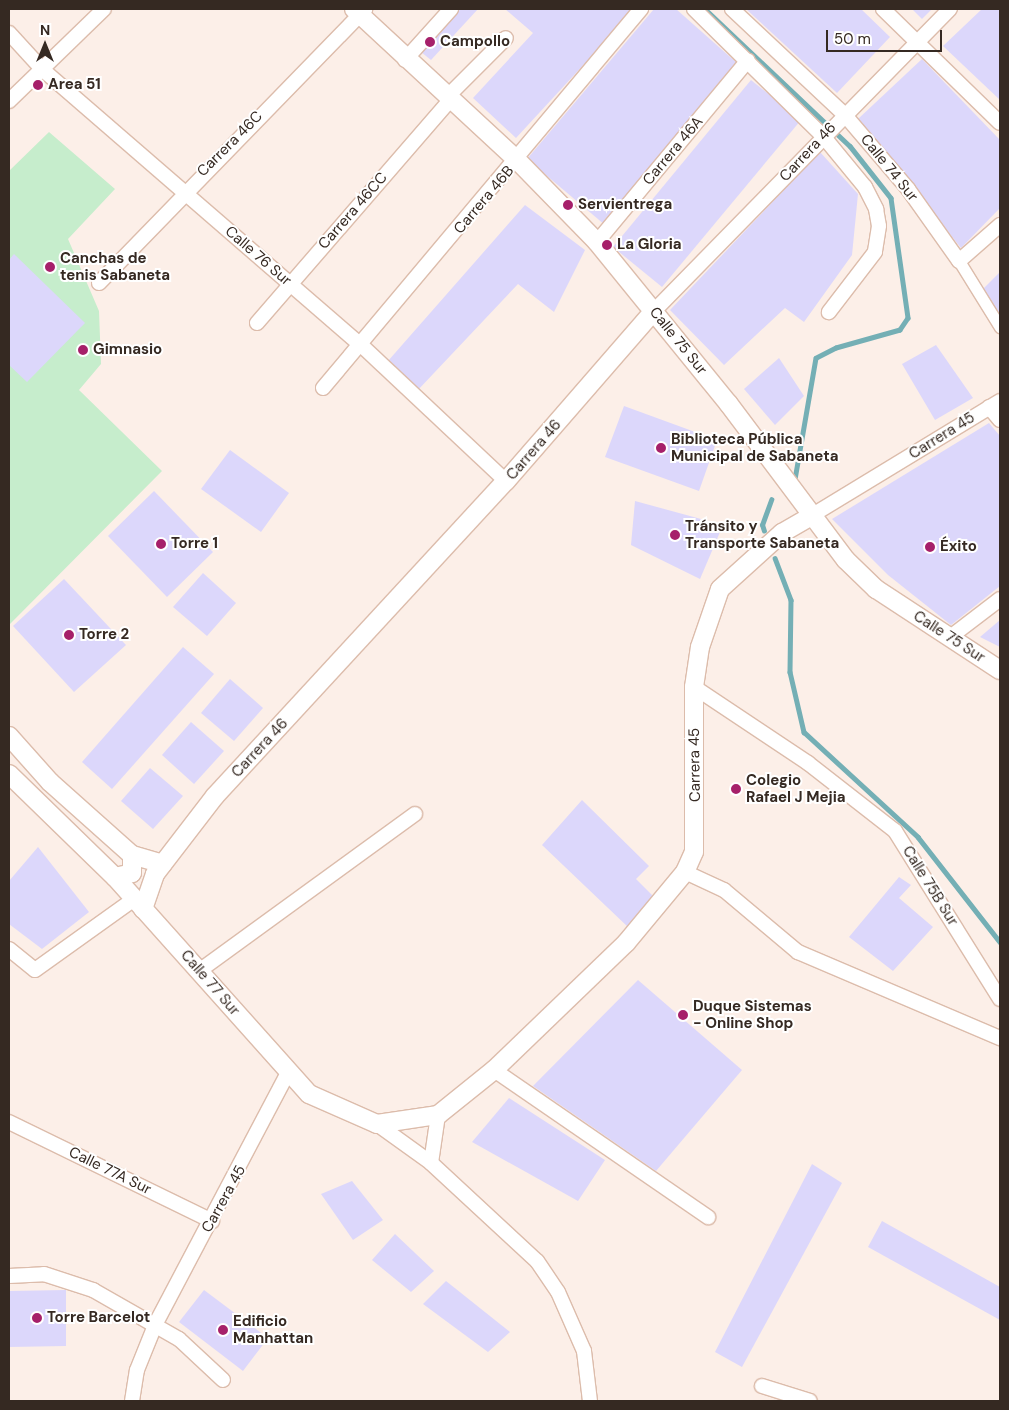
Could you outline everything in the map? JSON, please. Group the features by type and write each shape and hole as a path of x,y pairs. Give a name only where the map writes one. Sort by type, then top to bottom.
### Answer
{"street":[{"path":"9,102 104,9"},
{"path":"405,60 451,9"},
{"name":"Carrera 46B","path":"323,388 517,160 641,9"},
{"name":"Calle 74 Sur","path":"694,9 825,134 865,187 879,226 875,252 829,312"},
{"name":"Calle 74 Sur","path":"732,9 841,117 908,189 959,262 1000,327"},
{"path":"883,9 916,39 1000,123"},
{"name":"Carrera 46","path":"139,904 163,864 221,790 506,481 654,311 916,39 950,9"},
{"name":"Calle 75 Sur","path":"360,11 405,60 517,160 597,242 654,311 811,516 876,589 1000,670"},
{"name":"Carrera 46C","path":"99,283 184,192 360,11"},
{"name":"Calle 76 Sur","path":"9,32 42,69 361,345 506,481"},
{"name":"Carrera 46CC","path":"257,323 449,99 506,38"},
{"name":"Carrera 46A","path":"597,242 748,60"},
{"path":"959,262 1000,225"},
{"path":"995,404 1000,420"},
{"name":"Carrera 45","path":"438,1116 494,1070 626,943 685,872 694,852 696,824 694,687 700,647 720,589 782,533 995,404"},
{"path":"949,638 1000,599"},
{"name":"Calle 75B Sur","path":"694,687 808,763 894,832 1000,999"},
{"path":"9,736 50,782 132,855 163,864"},
{"name":"Calle 77 Sur","path":"9,774 115,877 288,1073 309,1094 377,1124 431,1163 537,1261 558,1292 584,1351 590,1401"},
{"path":"199,970 415,814"},
{"path":"115,877 132,873 132,855"},
{"path":"685,872 724,890 798,952 1000,1038"},
{"path":"9,950 36,970 139,904"},
{"path":"494,1070 708,1217"},
{"name":"Carrera 45","path":"132,1401 137,1370 156,1323 212,1221 288,1073"},
{"path":"377,1124 438,1116 431,1163"},
{"name":"Calle 77A Sur","path":"9,1122 212,1221"},
{"path":"9,1276 44,1274 67,1279 156,1323 196,1353 223,1380"},
{"path":"762,1386 810,1401"}],"green space":[{"path":"49,132 115,189 68,239 99,311 101,364 79,390 162,471 9,625 9,171"}],"building":[{"path":"460,9 478,9 431,60 421,52"},
{"path":"505,9 635,9 516,138 473,98 533,33"},
{"path":"654,9 676,9 737,63 605,225 527,159"},
{"path":"746,9 861,9 890,37 837,93"},
{"path":"912,9 932,9 922,19"},
{"path":"982,9 1000,9 1000,100 943,46"},
{"path":"922,59 1000,140 1000,208 961,248 858,119"},
{"path":"751,80 801,120 662,287 613,247"},
{"path":"820,152 858,194 852,255 804,322 785,308 724,365 670,310"},
{"path":"525,205 585,250 554,312 518,284 417,391 388,361"},
{"path":"14,254 85,323 27,382 9,365 9,260"},
{"path":"1000,272 1000,315 982,290"},
{"path":"936,345 973,398 935,420 902,364"},
{"path":"779,358 804,396 775,425 744,389"},
{"name":"Biblioteca Pública Municipal de Sabaneta","path":"624,406 717,440 699,491 605,457"},
{"name":"Éxito","path":"989,423 1000,436 1000,586 951,625 888,575 832,519"},
{"path":"230,450 289,493 261,532 201,489"},
{"name":"Torre 1","path":"154,491 213,552 167,597 108,536"},
{"name":"Tránsito y Transporte Sabaneta","path":"635,501 723,525 700,579 631,545"},
{"path":"203,573 236,603 207,636 173,607"},
{"name":"Torre 2","path":"64,579 126,645 74,692 13,626"},
{"path":"1000,620 1000,647 980,637"},
{"path":"183,647 214,674 112,789 82,762"},
{"path":"230,679 263,708 234,741 201,713"},
{"path":"191,722 224,751 194,784 162,755"},
{"path":"150,768 183,796 153,829 121,801"},
{"path":"582,800 649,866 636,879 657,900 629,928 542,845"},
{"path":"38,847 89,912 42,949 9,924 9,881"},
{"path":"899,877 911,885 899,898 933,927 893,971 849,937"},
{"path":"638,980 742,1070 656,1171 533,1086"},
{"path":"509,1098 605,1160 578,1201 472,1142"},
{"path":"812,1164 842,1183 742,1367 715,1352"},
{"path":"352,1181 383,1220 353,1240 321,1194"},
{"path":"882,1221 1000,1287 1000,1320 868,1247"},
{"path":"395,1234 434,1271 411,1292 372,1260"},
{"path":"446,1281 510,1332 488,1352 423,1304"},
{"name":"Torre Barcelot","path":"66,1290 66,1346 9,1347 9,1291"},
{"name":"Edificio Manhattan","path":"204,1290 268,1338 243,1371 179,1322"}],"waterway":[{"path":"705,9 850,146 891,198 908,318 900,330 836,348 816,358 795,479"},
{"path":"764,531 762,525 771,500"},
{"path":"775,558 791,600 790,672 804,732 918,837 1000,942"}],"place":[{"name":"Campollo","path":"430,42"},
{"name":"Area 51","path":"38,85"},
{"name":"Servientrega","path":"568,205"},
{"name":"La Gloria","path":"607,245"},
{"name":"Canchas de tenis Sabaneta","path":"50,267"},
{"name":"Gimnasio","path":"83,350"},
{"name":"Biblioteca Pública Municipal de Sabaneta","path":"661,448"},
{"name":"Tránsito y Transporte Sabaneta","path":"675,535"},
{"name":"Torre 1","path":"161,544"},
{"name":"Éxito","path":"930,547"},
{"name":"Torre 2","path":"69,635"},
{"name":"Colegio Rafael J Mejia","path":"736,789"},
{"name":"Duque Sistemas - Online Shop","path":"683,1015"},
{"name":"Torre Barcelot","path":"37,1318"},
{"name":"Edificio Manhattan","path":"223,1330"}]}
